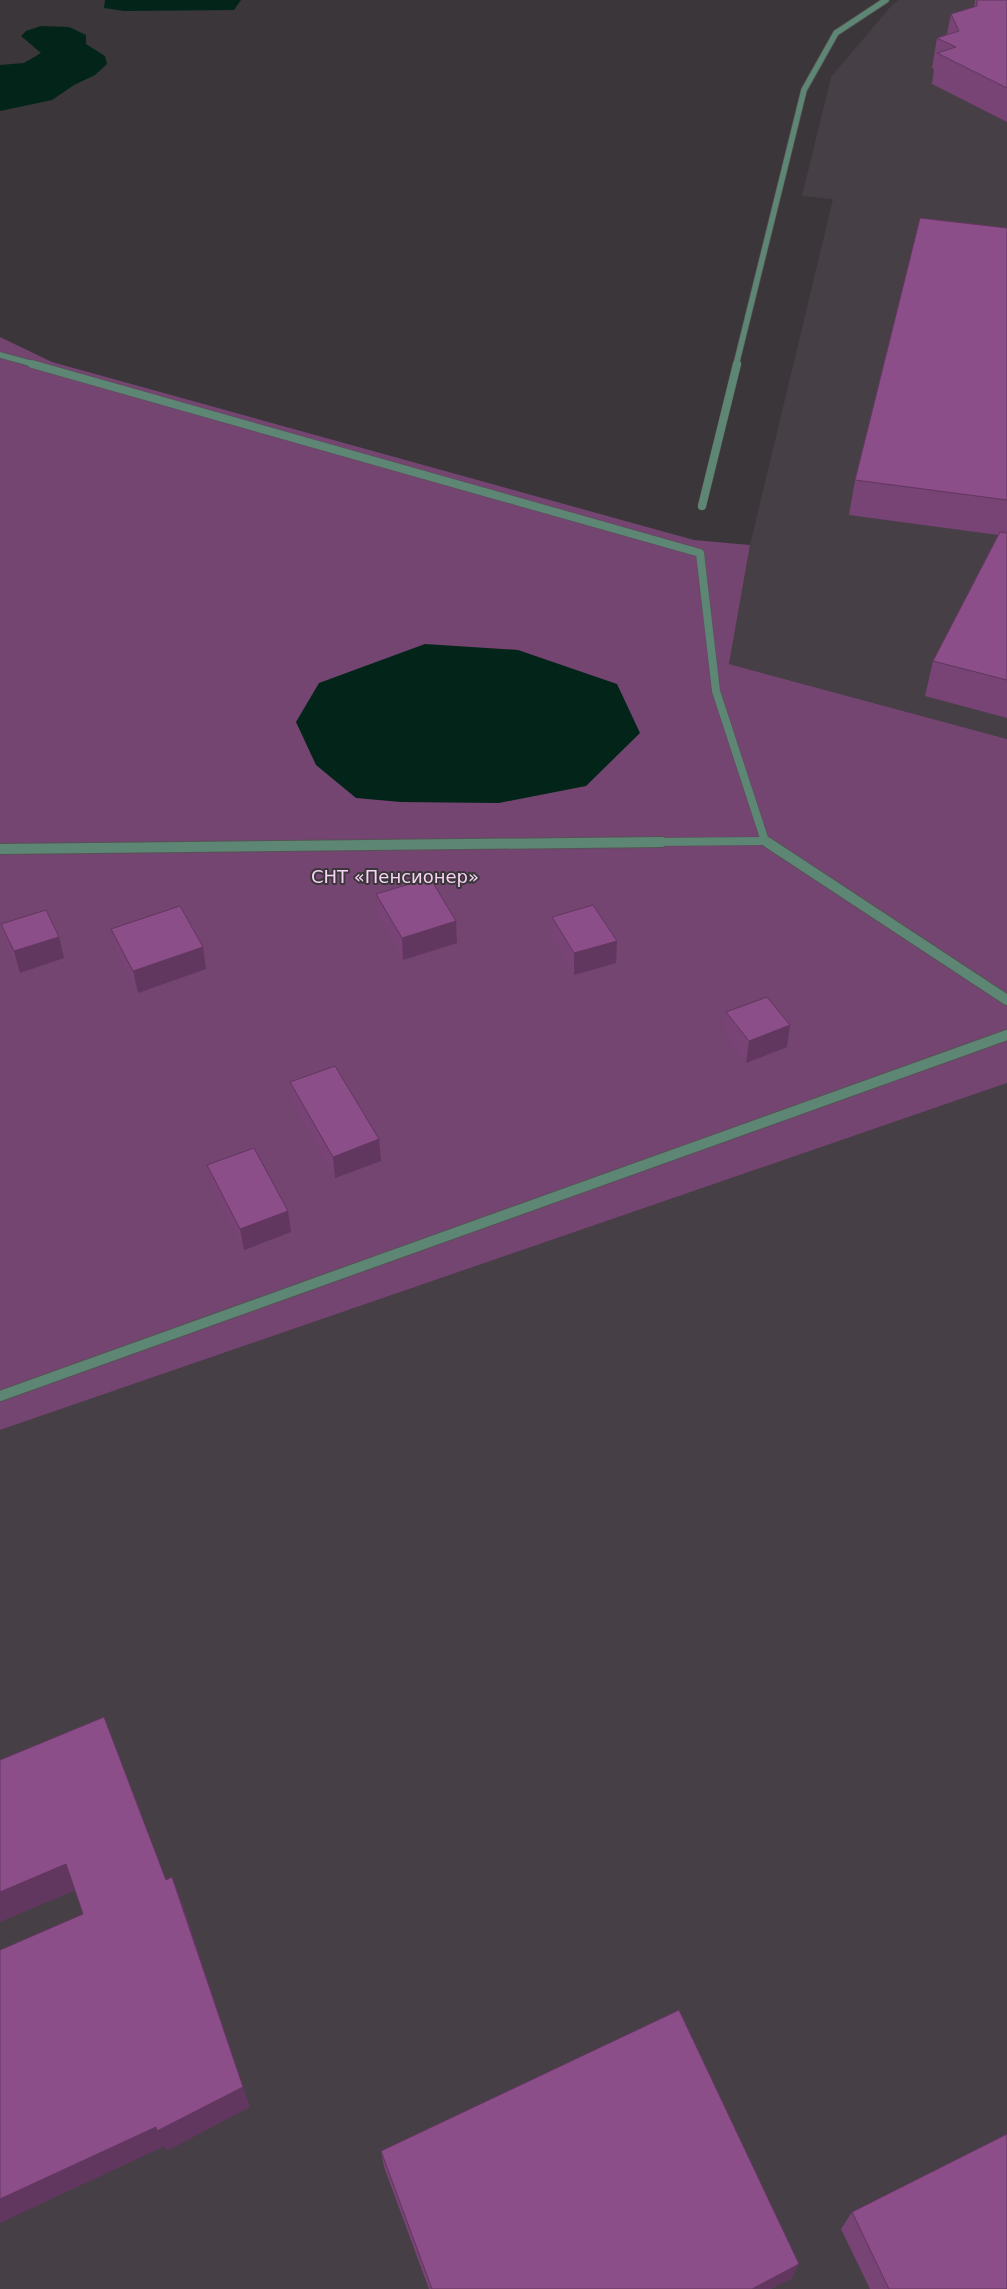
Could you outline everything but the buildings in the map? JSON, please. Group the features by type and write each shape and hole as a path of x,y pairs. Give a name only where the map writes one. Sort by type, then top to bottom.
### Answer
{"lane":[{"path":"702,506 804,90 836,34 886,0"},
{"path":"0,355 700,553 716,691 765,841"},
{"path":"0,849 765,841 1007,1000"},
{"path":"0,1396 1007,1035"}],"shaded area":[{"path":"105,0 241,0 234,10 124,11 104,8"},
{"path":"899,0 1007,0 1007,739 729,664 750,545 833,199 802,196 831,77 892,5"},
{"path":"41,26 69,27 86,35 86,44 105,56 107,64 95,75 74,85 52,100 0,111 0,65 24,63 41,53 21,36 26,31"},
{"path":"425,644 518,650 617,684 640,733 586,786 499,803 401,802 356,798 316,765 296,722 319,683"},
{"path":"1007,1083 1007,2289 0,2289 0,1430"}],"green space":[{"name":"СНТ «Пенсионер»","path":"0,337 52,362 694,540 750,545 729,664 1007,739 1007,1083 0,1430"}]}
